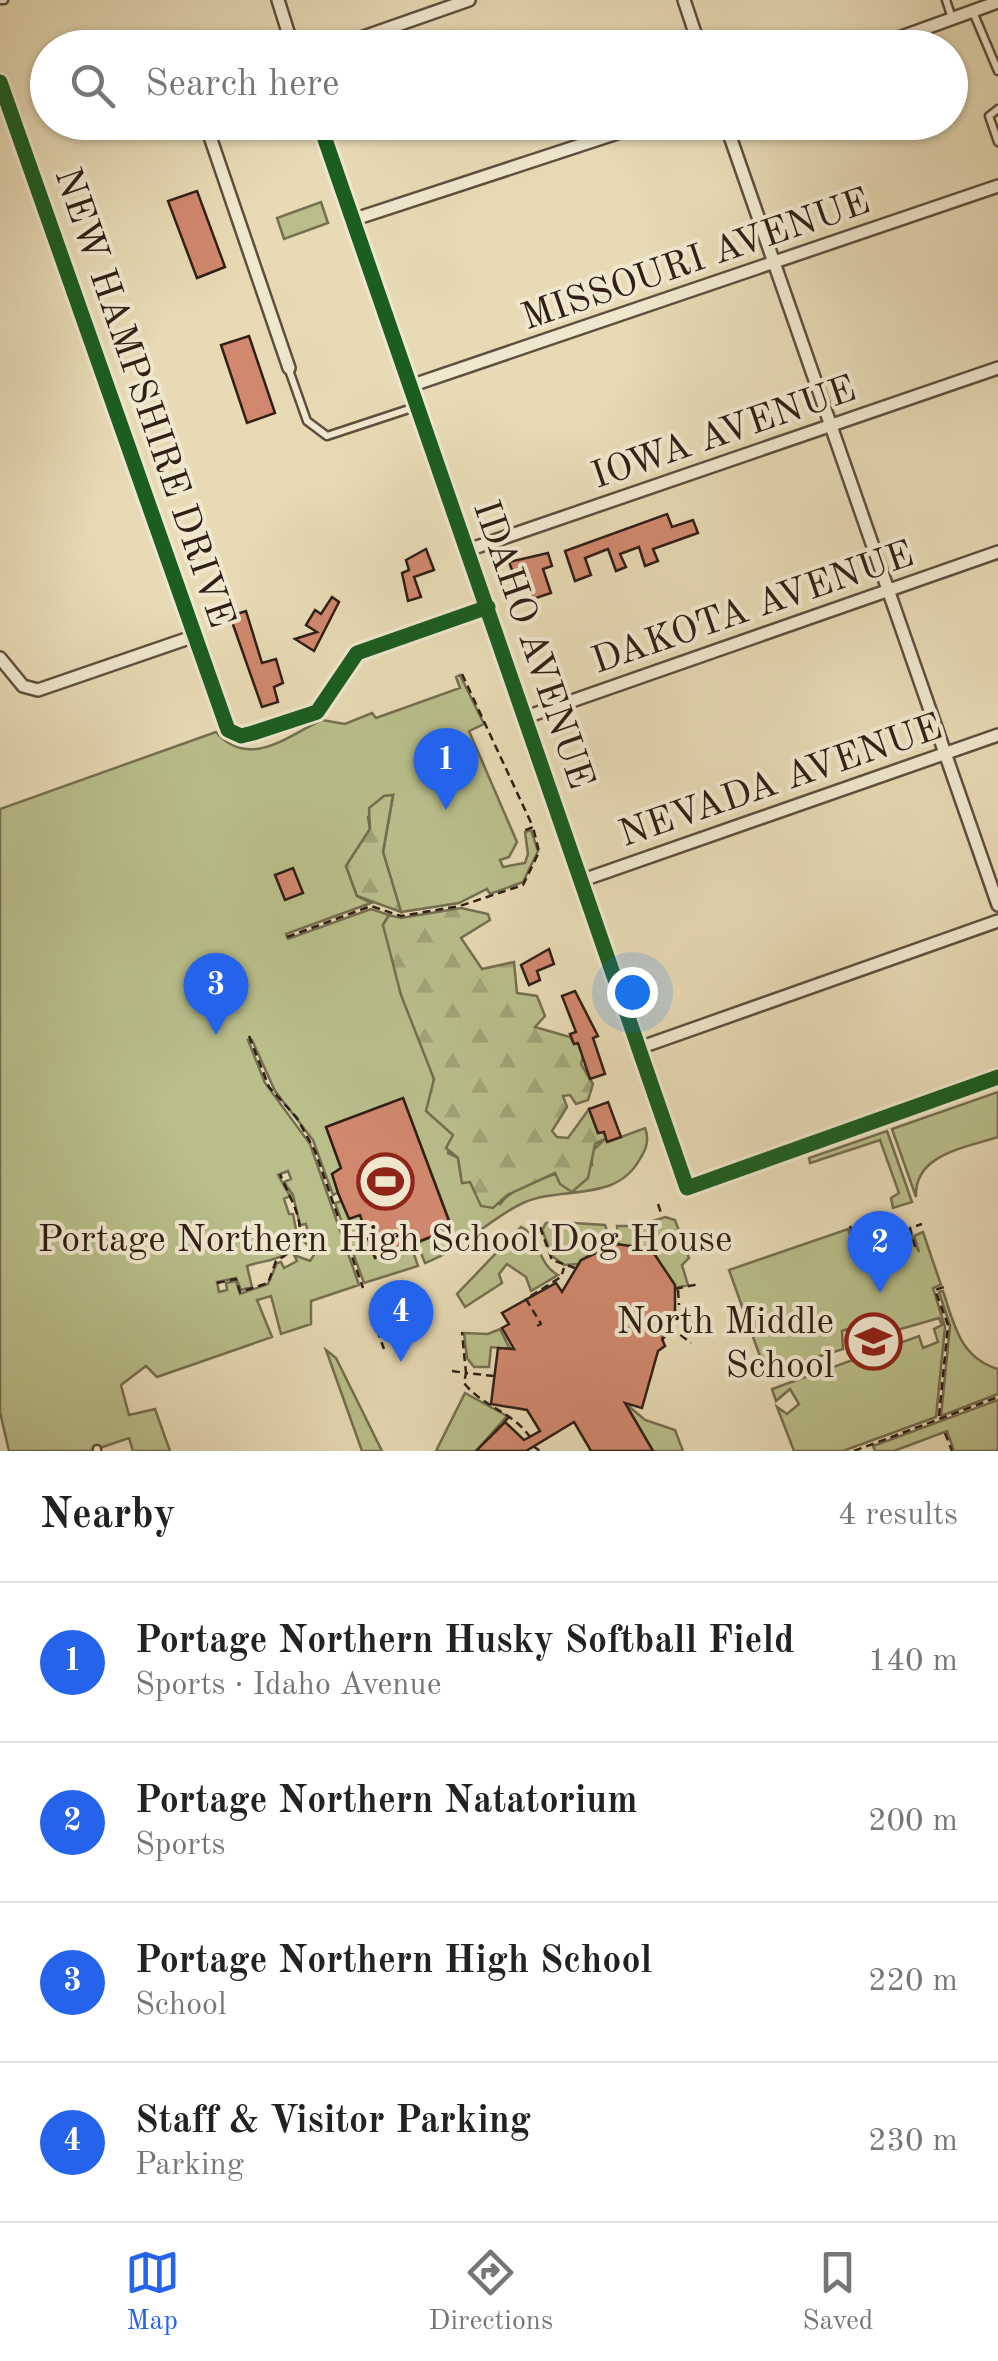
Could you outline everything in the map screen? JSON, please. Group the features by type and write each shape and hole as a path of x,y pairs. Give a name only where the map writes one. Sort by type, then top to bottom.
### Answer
{"street":[{"path":"278,0 288,30"},
{"path":"383,30 468,0"},
{"path":"684,0 694,30"},
{"path":"922,30 998,2"},
{"name":"NEW HAMPSHIRE DRIVE","path":"0,82 221,718 232,733 253,734 316,712 357,654 488,607"},
{"path":"211,140 289,368"},
{"name":"IDAHO AVENUE","path":"325,140 687,1188 998,1077"},
{"path":"352,220 596,140"},
{"path":"731,140 998,905"},
{"name":"MISSOURI AVENUE","path":"410,386 998,186"},
{"name":"IOWA AVENUE","path":"468,550 998,368"},
{"name":"DAKOTA AVENUE","path":"526,718 998,552"},
{"path":"0,658 18,682 38,690 195,636"},
{"name":"NEVADA AVENUE","path":"583,880 998,735"},
{"path":"639,1048 998,920"}],"lane":[{"path":"946,0 953,19"},
{"path":"972,12 998,71"},
{"path":"998,109 990,116 998,142"},
{"path":"289,368 306,421 328,436 418,406"}],"path":[{"path":"287,937 371,906 401,916 460,906 523,885 539,852 533,828 462,674"},
{"path":"521,832 533,828"},
{"path":"249,1036 269,1086 308,1135 363,1288"},
{"path":"217,1283 236,1280 240,1292 268,1282 276,1261 293,1252 300,1240 298,1212 280,1174"},
{"path":"658,1204 662,1216"},
{"path":"874,1218 880,1235 922,1224"},
{"path":"850,1226 862,1261"},
{"path":"537,1326 540,1324 526,1299 561,1277 563,1268 552,1260 540,1227"},
{"path":"910,1228 914,1247"},
{"path":"679,1304 677,1289 699,1284"},
{"path":"940,1418 948,1325 935,1290 944,1286"},
{"path":"370,1310 373,1317"},
{"path":"662,1340 671,1327 691,1343"},
{"path":"377,1330 384,1349"},
{"path":"462,1332 464,1383 477,1399 511,1415 530,1437"},
{"path":"452,1372 494,1376"},
{"path":"854,1451 998,1396"},
{"path":"495,1432 511,1415"},
{"path":"945,1433 952,1451"},
{"path":"871,1444 874,1451"},
{"path":"533,1446 540,1451"}],"green space":[{"path":"321,202 328,223 284,239 277,218"},
{"path":"460,675 484,724 469,731 517,842 509,857 500,860 503,867 525,863 525,832 531,830 538,851 523,882 490,894 487,889 459,903 401,912 383,852 393,796 368,817 370,829 346,866 357,896 371,903 286,934 288,939 371,909 389,915 383,925 434,1079 435,1103 454,1135 448,1153 458,1158 462,1182 470,1182 500,1204 517,1189 592,1165 591,1152 606,1138 608,1142 645,1128 643,1154 631,1172 618,1181 523,1203 425,1263 417,1243 452,1228 403,1098 326,1127 341,1168 332,1174 339,1192 333,1195 313,1140 275,1091 252,1040 248,1040 265,1083 310,1144 359,1285 311,1301 311,1324 281,1334 271,1296 257,1300 272,1337 157,1377 146,1366 121,1385 129,1415 155,1409 170,1451 133,1451 129,1438 91,1451 9,1451 0,1412 0,809 216,732 242,749 256,749 322,720 345,724 372,713 376,718 460,688 456,677","holes":["288,1171 291,1179 284,1182 293,1195 300,1225 306,1224 309,1238 302,1240 316,1252 310,1261 294,1255 297,1261 284,1268 281,1262 277,1263 268,1284 240,1294 236,1281 226,1283 227,1290 219,1292 217,1282 236,1278 241,1290 252,1287 247,1266 281,1256 298,1240 293,1214 289,1214 284,1199 290,1196 278,1175"]},
{"path":"393,795 383,852 401,912 357,896 346,866 370,829 369,808 384,796"},
{"path":"461,908 488,914 490,920 461,938 482,969 514,962 517,993 537,996 545,1016 535,1027 570,1037 574,1044 587,1042 581,1064 593,1084 588,1100 576,1104 570,1095 563,1096 567,1107 552,1131 557,1137 568,1138 589,1109 598,1133 604,1132 606,1138 595,1144 588,1178 572,1192 560,1184 555,1173 507,1195 493,1208 481,1206 470,1182 462,1183 458,1158 446,1148 453,1135 426,1111 434,1079 401,995 383,925 389,915 401,918"},
{"path":"998,1092 998,1137 957,1149 932,1162 923,1171 916,1197 892,1129"},
{"path":"887,1131 912,1202 893,1208 891,1198 899,1193 880,1140 810,1163 809,1158"},
{"path":"342,1201 360,1215 375,1258 411,1245 418,1266 364,1283 335,1203"},
{"path":"665,1217 675,1220 689,1258 682,1265 688,1285 675,1288 655,1255 618,1244 617,1226 638,1226"},
{"path":"546,1223 605,1225 612,1245 592,1252 578,1264 564,1265 552,1256 542,1230"},
{"path":"521,1227 558,1275 531,1291 526,1277 507,1264 499,1274 502,1283 465,1307 457,1294"},
{"path":"848,1229 860,1261 864,1259 859,1247 909,1230 919,1252 914,1236 923,1232 941,1285 933,1288 945,1327 936,1417 843,1451 794,1451 777,1407 787,1414 799,1404 790,1389 776,1401 772,1389 919,1336 923,1348 938,1342 934,1329 942,1325 939,1318 866,1339 860,1325 842,1331 843,1349 766,1373 729,1270"},
{"path":"943,1291 967,1348 985,1364 998,1369 998,1394 941,1416 950,1326 939,1292"},
{"path":"500,1329 510,1349 491,1347 489,1367 474,1367 467,1358 464,1333 488,1334"},
{"path":"326,1350 336,1358 382,1451 362,1451"},
{"path":"465,1393 507,1416 476,1451 436,1451"},
{"path":"998,1400 998,1451 954,1451 947,1431 894,1451 875,1451 873,1446"},
{"path":"625,1403 645,1420 675,1430 683,1451 653,1451"}],"building":[{"path":"197,191 225,267 197,278 168,201"},
{"path":"249,336 275,413 247,423 221,345"},
{"path":"667,514 672,527 693,520 698,533 653,549 658,561 645,566 639,547 620,554 626,567 616,571 608,549 585,558 591,575 575,581 565,551"},
{"path":"426,549 434,570 414,577 421,597 408,601 402,573 409,570 406,560"},
{"path":"548,553 552,566 543,569 551,593 533,599 525,575 515,578 509,562"},
{"path":"332,597 339,602 314,651 295,639 317,632 306,625 315,610 321,614"},
{"path":"246,611 262,663 276,659 283,683 274,687 278,702 262,707 230,616"},
{"path":"293,868 303,893 285,900 275,875"},
{"path":"549,949 554,964 537,971 540,980 529,985 521,965"},
{"path":"575,991 598,1036 593,1038 605,1074 590,1079 578,1043 574,1044 570,1034 576,1032 562,996"},
{"name":"Portage Northern High School Dog House","path":"403,1098 452,1229 375,1258 360,1215 349,1219 338,1193 332,1174 341,1168 326,1127"},
{"path":"608,1102 621,1137 607,1142 604,1132 598,1133 589,1109"},
{"path":"615,1244 639,1247 655,1255 675,1285 675,1313 662,1339 665,1346 658,1351 642,1408 625,1403 653,1451 591,1451 574,1422 526,1451 476,1451 505,1422 524,1440 540,1431 527,1410 491,1404 498,1348 514,1349 502,1328 509,1324 502,1313 556,1283 562,1292 581,1260"}],"cycle path":[{"path":"0,82 228,730 241,736 317,712 357,653 488,607"},
{"path":"325,140 687,1188 998,1077"}],"place":[{"name":"Portage Northern Husky Softball Field","path":"446,810"},
{"name":"Portage Northern High School","path":"216,1035"},
{"name":"Portage Northern High School Dog House","path":"385,1181"},
{"name":"Portage Northern Natatorium","path":"880,1293"},
{"name":"North Middle School","path":"873,1342"},
{"name":"Staff & Visitor Parking","path":"401,1362"}]}
